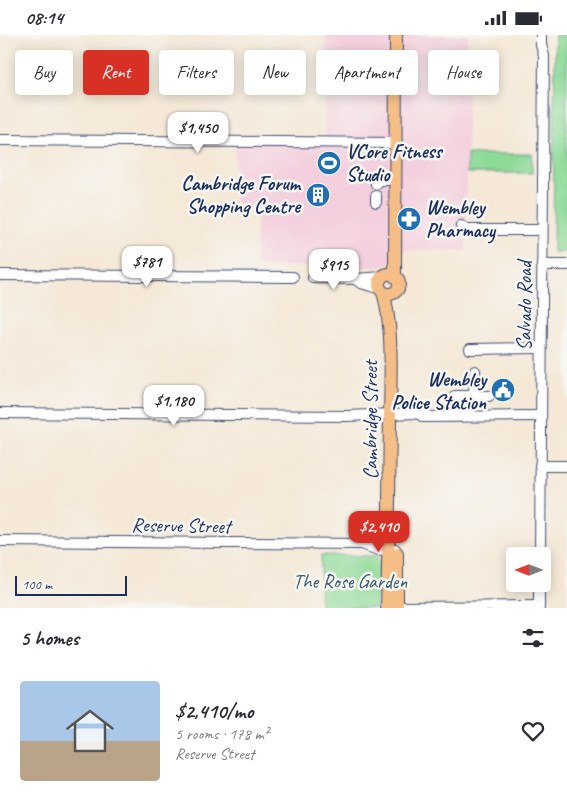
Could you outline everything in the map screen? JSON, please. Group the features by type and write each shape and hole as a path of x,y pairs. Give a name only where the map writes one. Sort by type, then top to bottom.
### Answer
{"main road":[{"name":"Cambridge Street","path":"386,284 387,269 382,182 392,143 388,35"},
{"name":"Cambridge Street","path":"387,608 391,549 397,325 386,284 396,35"},
{"name":"Cambridge Street","path":"391,549 398,608"},
{"path":"381,608 391,549"}],"street":[{"name":"Salvado Road","path":"540,35 544,56"},
{"name":"Salvado Road","path":"540,547 544,56 548,35"},
{"path":"0,140 392,143"},
{"path":"461,226 466,230 542,230"},
{"path":"542,265 567,265"},
{"path":"0,275 293,277"},
{"path":"313,278 355,279 386,284"},
{"path":"470,349 541,348"},
{"path":"470,416 470,406 474,396 475,371"},
{"path":"453,416 454,397 489,396"},
{"path":"0,413 394,416 414,413 429,416 541,416"},
{"path":"540,466 567,466"},
{"name":"Reserve Street","path":"0,541 362,544 378,549 391,549"},
{"path":"398,608 539,607 539,593"}],"shaded area":[{"path":"326,35 468,35 468,50 428,50 428,95 467,95 466,251 404,250 390,263 381,267 256,266 256,209 235,209 235,142 325,142 325,95 418,95 418,50 326,50"}],"green space":[{"path":"555,35 567,35 567,252 553,252"},
{"path":"467,154 532,154 532,173 467,173"},
{"name":"The Rose Garden","path":"321,555 376,556 380,562 376,608 320,608"}],"place":[{"name":"VCore Fitness Studio","path":"329,163"},
{"name":"Cambridge Forum Shopping Centre","path":"318,195"},
{"name":"Wembley Pharmacy","path":"409,219"},
{"name":"Wembley Police Station","path":"503,390"}]}
